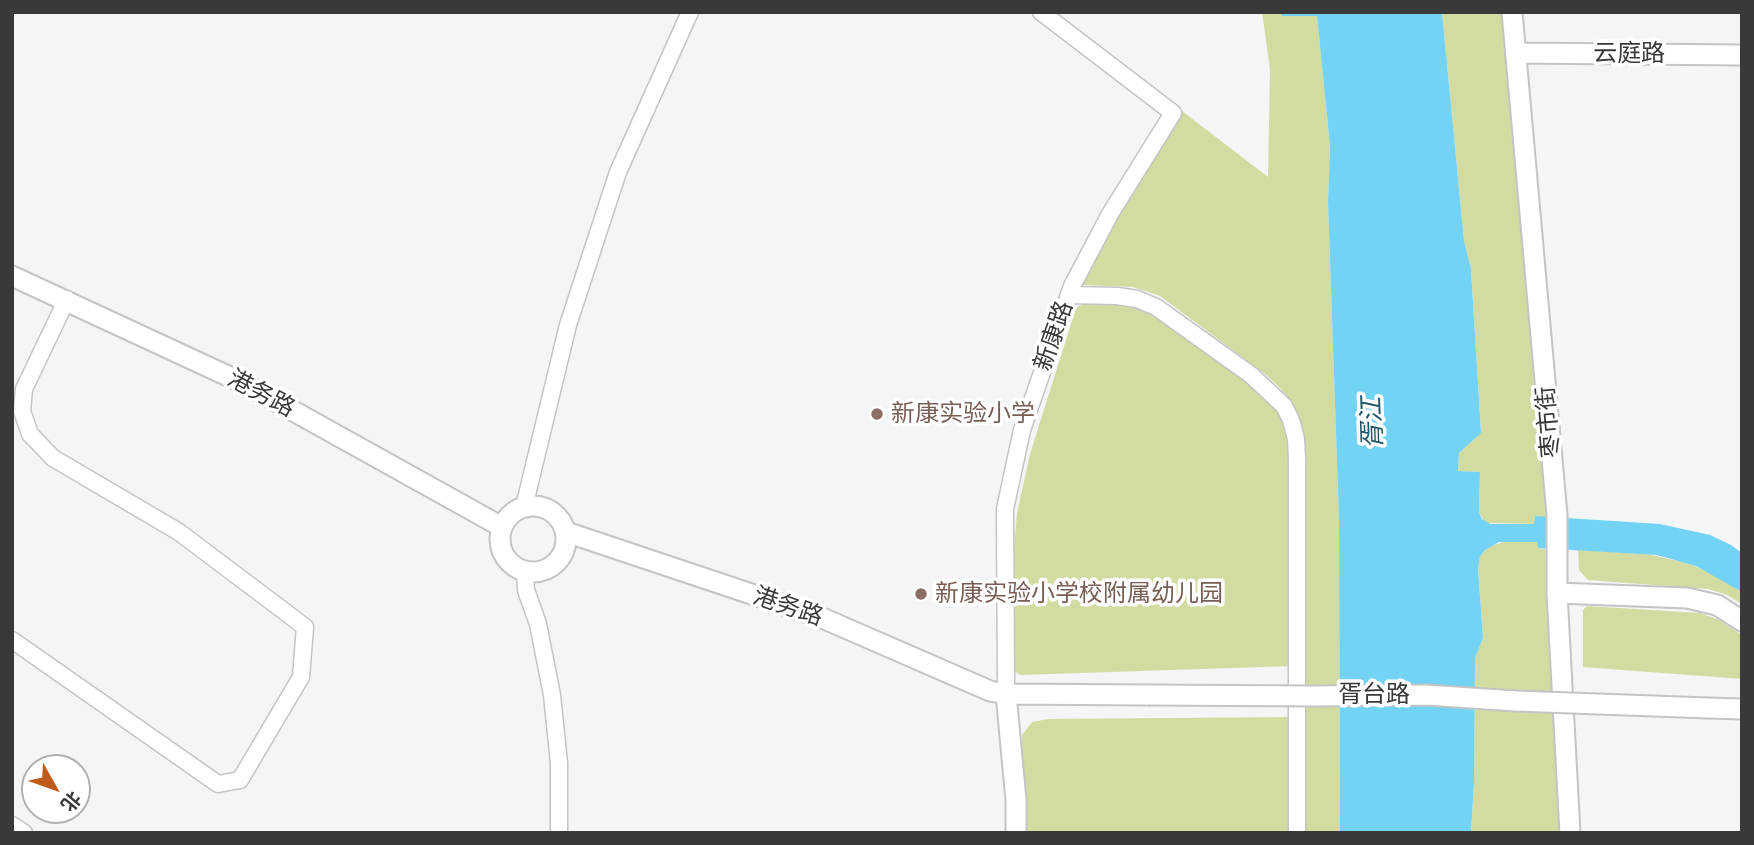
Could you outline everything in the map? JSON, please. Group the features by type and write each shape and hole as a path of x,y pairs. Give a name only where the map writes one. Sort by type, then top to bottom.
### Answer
{"street":[{"path":"524,507 568,325 618,172 690,12"},
{"name":"新康路","path":"1016,833 1016,800 1006,694 1004,509 1022,430 1069,295 1110,214 1173,113 1041,12"},
{"name":"枣市街","path":"1512,12 1557,515 1557,593 1570,833"},
{"name":"云庭路","path":"1516,53 1742,55"},
{"name":"港务路","path":"12,276 67,299 243,383 502,527"},
{"path":"1069,295 1117,296 1137,299 1156,307 1271,392 1284,406 1291,420 1297,459 1297,833"},
{"path":"12,640 218,784 240,780 301,677 305,627 179,533 53,458 30,434 22,411 24,389 67,299"},
{"path":"535,505 546,508 562,522 566,532 564,554 557,563 536,573 515,567 501,549 502,527 515,511 524,507 535,505"},
{"name":"港务路","path":"566,532 820,617 990,691 1006,694"},
{"path":"525,572 526,590 538,624 552,695 559,763 559,833"},
{"path":"1557,593 1687,598 1717,605 1742,621"},
{"name":"胥台路","path":"1006,694 1426,695 1742,709"},
{"path":"12,825 24,833"}],"green space":[{"path":"1262,12 1281,12 1282,16 1317,15 1330,146 1328,202 1339,520 1340,833 1304,833 1305,447 1294,406 1265,374 1160,296 1133,287 1081,285 1128,195 1182,111 1268,177 1270,69"},
{"path":"1442,12 1501,12 1507,36 1543,457 1546,518 1535,516 1534,524 1485,523 1479,512 1480,472 1458,471 1459,453 1481,433 1471,269 1464,241"},
{"path":"1097,302 1136,308 1164,320 1267,395 1283,417 1289,444 1293,666 1020,675 1013,670 1006,646 1017,513 1030,454 1076,308"},
{"path":"1507,541 1538,542 1538,548 1545,549 1561,719 1567,833 1471,833 1475,658 1483,638 1478,568 1480,557 1488,547"},
{"path":"1578,550 1647,554 1687,563 1713,574 1742,592 1742,604 1727,595 1708,589 1588,580 1579,570"},
{"path":"1587,606 1700,613 1719,620 1742,635 1742,679 1583,667 1583,610"},
{"path":"1291,717 1290,833 1027,833 1022,735 1032,722 1048,719"}],"water":[{"name":"胥江","path":"1281,12 1442,12 1464,241 1471,269 1481,433 1459,453 1458,471 1480,472 1479,512 1482,519 1490,524 1534,524 1535,516 1660,524 1710,535 1742,553 1742,592 1696,566 1657,555 1538,548 1537,542 1499,542 1485,550 1480,557 1478,568 1483,638 1475,658 1471,833 1340,833 1339,520 1328,202 1330,146 1317,16 1282,16"}],"place":[{"name":"新康实验小学","path":"877,414"},
{"name":"新康实验小学校附属幼儿园","path":"921,594"}]}
